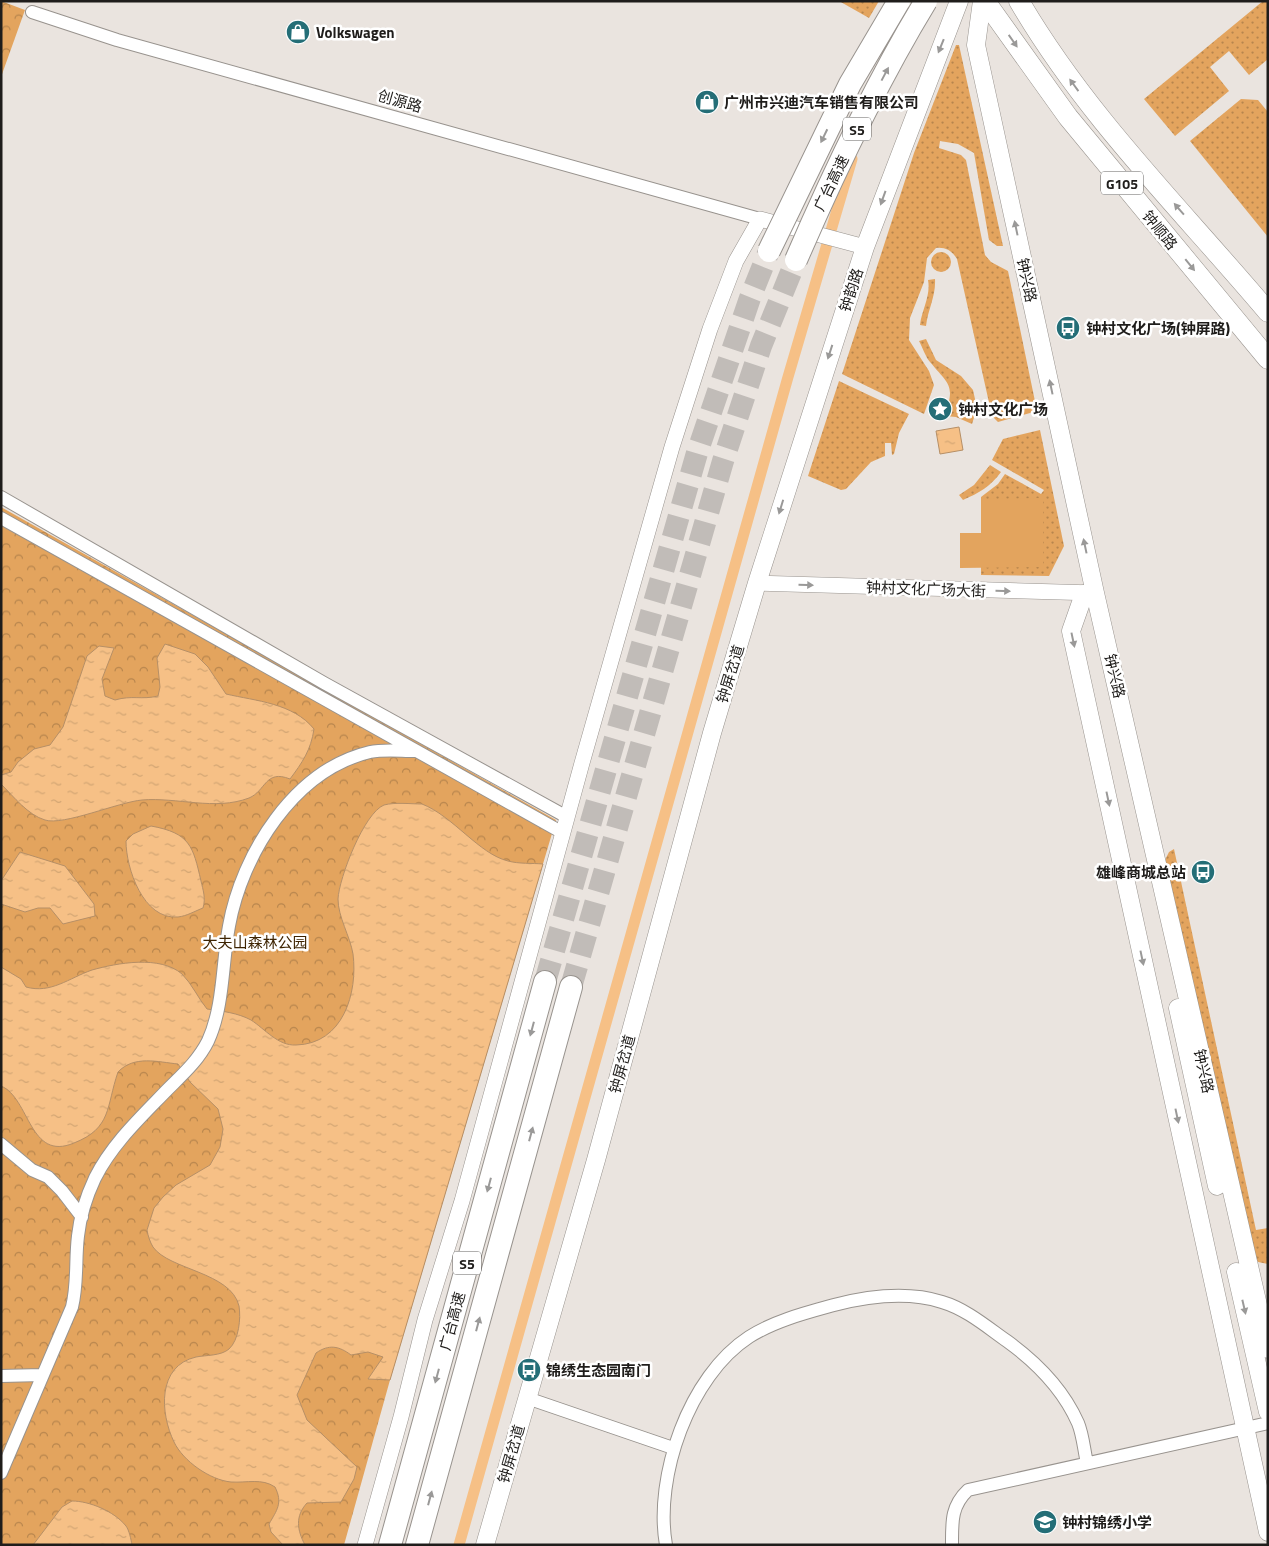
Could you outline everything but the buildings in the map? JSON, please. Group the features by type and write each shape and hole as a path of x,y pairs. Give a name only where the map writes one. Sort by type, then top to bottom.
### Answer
{"highway":[{"name":"广台高速","path":"769,251 850,84 898,1"},
{"name":"广台高速","path":"796,260 818,208 865,112 926,1"},
{"name":"钟顺路","path":"984,1 1068,117 1268,359"},
{"name":"钟顺路","path":"1019,1 1044,43 1086,102 1268,312"},
{"path":"1224,306 1248,288"},
{"name":"广台高速","path":"390,1545 545,982"},
{"name":"广台高速","path":"417,1545 571,987"}],"main road":[{"name":"钟韵路","path":"757,583 858,245 959,1"},
{"name":"钟兴路","path":"984,1 976,45 1140,832 1268,1412"},
{"name":"钟屏岔道","path":"485,1545 596,1160 712,733 757,583"},
{"name":"钟兴路","path":"1090,594 1268,1349"},
{"path":"1090,594 1071,631 1268,1532"}],"street":[{"name":"创源路","path":"32,12 117,40 760,219"},
{"path":"365,1545 401,1417 425,1320 462,1201 562,833 672,447 710,329 747,239 760,219 858,245"},
{"path":"1,497 324,682 567,817"},
{"path":"1,518 562,833"},
{"name":"钟村文化广场大街","path":"757,583 1090,594"},
{"path":"2,1471 72,1307 77,1289 78,1236 82,1217 95,1178 104,1162 131,1127 189,1069 208,1041 218,1004 229,926 238,888 249,861 275,820 307,786 350,759 370,752 415,751"},
{"path":"1,1144 32,1170 48,1177 62,1191 82,1217"},
{"path":"666,1545 662,1502 673,1448 690,1410 710,1378 729,1354 748,1338 769,1326 838,1304 873,1297 913,1296 944,1302 964,1312 1021,1351 1039,1368 1059,1392 1078,1423 1087,1463"},
{"path":"1,1376 42,1376"},
{"path":"527,1398 673,1448"},
{"path":"952,1545 952,1514 959,1499 968,1490 1268,1423"}],"green space":[{"path":"1,1 25,10 1,77"},
{"path":"839,1 879,1 869,18"},
{"path":"1263,1 1268,1 1268,59 1249,75 1229,51 1210,67 1229,91 1175,136 1144,99"},
{"path":"956,45 959,45 1003,246 997,246 989,240 974,153 958,144 940,141 939,148 961,155 966,160 985,255 991,262 1008,271 1037,411 998,422 992,416 957,259 946,249 936,248 927,258 924,282 910,318 909,340 929,371 934,385 924,414 842,374 914,153"},
{"path":"1241,99 1258,100 1268,112 1268,237 1190,141"},
{"path":"941,252 948,255 951,262 948,269 941,272 934,269 931,262 934,255"},
{"path":"935,279 926,326 920,325 928,292 928,280"},
{"path":"926,339 936,360 961,376 973,390 977,408 972,424 956,417 945,416 950,397 949,386 925,355 919,341"},
{"path":"839,381 909,414 899,433 894,454 892,455 891,443 885,443 885,456 871,462 846,489 841,490 808,476"},
{"path":"1040,430 1064,546 1049,576 981,575 981,567 1043,567 1043,499 981,499 998,484 1005,474 1041,494 1044,490 992,460 1003,439"},
{"path":"990,465 1001,472 984,489 963,500 959,495 974,485"},
{"path":"1043,498 1043,567 960,568 960,533 981,533 981,499"},
{"name":"大夫山森林公园","path":"1,507 556,820 390,1380 344,1545 1,1545"},
{"path":"1174,849 1256,1230 1268,1228 1268,1264 1258,1262 1250,1250 1165,860 1169,852"}],"water":[{"path":"959,427 963,450 940,454 936,431"},
{"path":"165,644 195,654 208,667 226,694 285,708 305,720 314,729 311,743 305,756 290,779 275,777 266,782 255,795 236,802 209,804 142,800 78,817 53,821 39,818 27,810 1,784 1,775 11,772 18,762 34,749 50,745 63,727 87,656 99,646 114,648 102,679 105,696 115,700 152,697 158,696 160,687 157,658"},
{"path":"388,804 422,804 444,817 497,857 512,862 543,864 390,1380 368,1379 383,1357 368,1352 351,1355 338,1348 330,1347 316,1353 297,1395 307,1420 357,1467 354,1479 341,1502 307,1503 303,1508 298,1523 305,1545 283,1545 271,1532 269,1524 279,1502 275,1487 260,1482 231,1482 215,1478 198,1468 178,1449 169,1430 166,1418 165,1392 168,1380 174,1370 183,1362 196,1357 226,1351 235,1340 238,1329 239,1306 234,1295 212,1278 161,1255 153,1247 147,1230 154,1208 163,1197 176,1185 210,1165 220,1147 223,1129 218,1109 190,1082 178,1064 139,1061 131,1063 118,1072 106,1115 95,1130 74,1143 59,1146 48,1144 39,1136 11,1093 1,1086 1,967 21,979 26,987 35,989 52,987 92,970 114,965 138,962 162,964 182,974 207,1009 230,1013 251,1020 278,1040 289,1045 312,1042 325,1036 336,1026 350,1000 353,985 353,954 340,913 338,899 339,889 354,847 376,810"},
{"path":"151,826 174,833 188,843 195,859 204,894 203,908 188,915 178,917 166,916 155,910 139,890 129,865 126,841 133,834"},
{"path":"20,852 65,866 94,904 95,916 63,924 50,908 38,908 25,912 1,904 1,881"},
{"path":"72,1501 93,1505 115,1516 127,1528 132,1545 33,1545 62,1507"}],"waterway":[{"path":"459,1545 788,377 852,159"}],"tunnel":[{"path":"545,982 697,453 750,298 769,251"},
{"path":"571,987 723,461 761,346 796,260"}],"place":[{"name":"Volkswagen","path":"298,32"},
{"name":"广州市兴迪汽车销售有限公司","path":"707,102"},
{"name":"钟村文化广场(钟屏路)","path":"1068,328"},
{"name":"钟村文化广场","path":"940,409"},
{"name":"雄峰商城总站","path":"1203,872"},
{"name":"锦绣生态园南门","path":"529,1370"},
{"name":"钟村锦绣小学","path":"1045,1522"}]}
